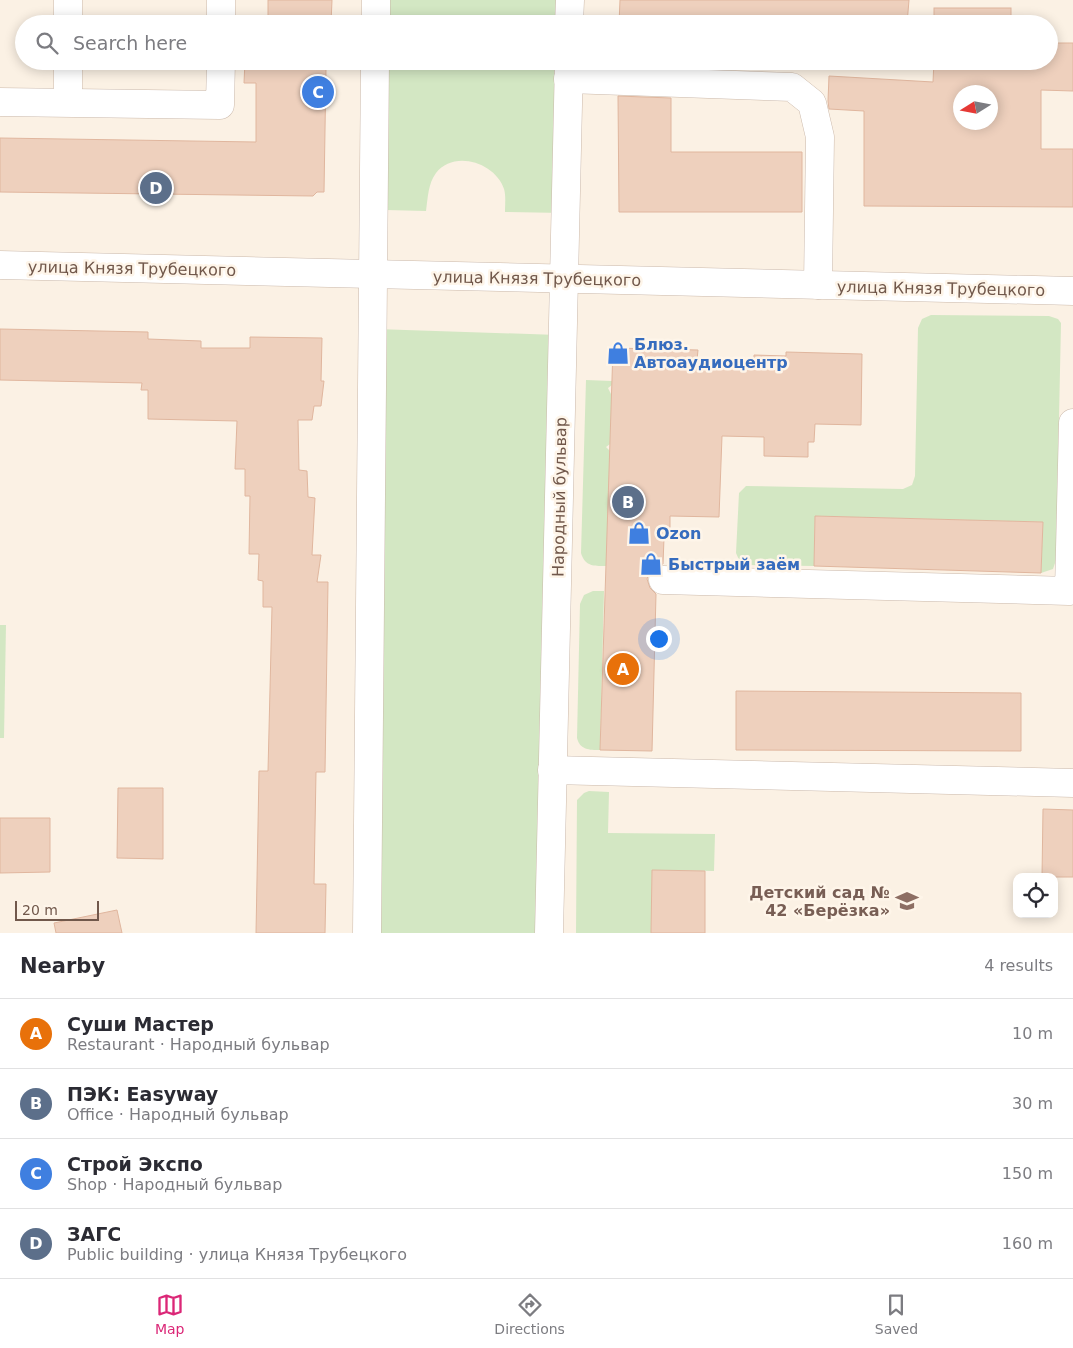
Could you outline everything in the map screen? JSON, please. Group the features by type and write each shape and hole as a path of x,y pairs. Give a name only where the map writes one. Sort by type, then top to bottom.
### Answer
{"street":[{"path":"68,0 68,15"},
{"path":"221,0 221,15"},
{"path":"376,0 376,15"},
{"path":"569,15 570,0"},
{"path":"68,70 68,102"},
{"path":"0,102 220,105 221,70"},
{"path":"367,933 376,70"},
{"path":"568,70 792,87 812,103 820,137 818,285"},
{"name":"Народный бульвар","path":"549,933 568,70"},
{"name":"улица Князя Трубецкого","path":"0,265 1073,291"},
{"path":"663,580 1071,591 1073,423"},
{"path":"552,770 1073,783"}],"green space":[{"path":"388,0 568,0 567,15 388,15"},
{"path":"387,70 566,70 563,213 505,212 505,191 500,180 484,166 474,162 463,161 453,162 444,166 433,177 426,211 386,210"},
{"path":"931,315 1049,316 1058,319 1061,323 1056,560 1053,569 1041,573 1043,522 815,516 814,566 749,565 740,562 736,553 739,493 746,486 903,489 912,485 915,476 918,328 922,319"},
{"path":"376,329 558,335 546,933 370,933"},
{"path":"586,380 612,381 612,385 608,388 612,396 610,444 606,447 610,451 607,566 595,566 588,563 581,553"},
{"path":"593,591 604,591 600,750 583,747 577,738 580,604 584,595"},
{"path":"0,625 6,625 4,738 0,738"},
{"path":"589,791 609,792 608,833 715,834 714,871 652,870 651,933 576,933 577,800"}],"building":[{"path":"268,0 332,0 331,15 268,15"},
{"path":"620,0 909,0 908,15 619,15"},
{"path":"934,8 1011,8 1011,15 934,15"},
{"path":"1058,43 1073,43 1073,91 1041,90 1041,149 1073,149 1073,207 864,206 864,111 829,109 829,76 933,82 934,70 1058,70"},
{"path":"245,70 326,70 324,192 317,192 313,196 0,192 0,138 256,142 256,83 244,83"},
{"path":"618,96 671,98 671,152 802,152 802,212 619,212"},
{"path":"0,329 148,332 148,339 201,341 201,348 250,348 250,337 322,338 321,381 324,381 321,406 314,406 312,420 298,420 299,470 307,471 308,497 315,498 312,555 321,555 317,582 328,582 325,772 316,772 314,884 326,884 325,933 256,933 259,771 268,771 272,607 263,607 263,581 258,580 259,554 249,554 250,496 245,496 245,469 235,469 237,421 148,419 148,390 141,390 142,383 0,380"},
{"path":"613,348 698,350 697,360 754,362 754,355 786,356 786,352 862,354 861,425 815,424 814,442 808,442 808,457 764,456 764,437 722,436 719,517 670,516 670,538 664,538 663,564 650,571 647,579 650,588 656,594 652,751 600,750"},
{"path":"815,516 1043,522 1041,573 814,566"},
{"path":"736,691 1021,693 1021,751 736,750"},
{"path":"118,788 163,788 163,859 117,858"},
{"path":"1043,809 1073,810 1073,877 1058,877 1058,873 1042,873"},
{"path":"0,818 50,818 50,872 0,873"},
{"path":"652,870 705,871 705,933 651,933"},
{"path":"117,910 122,933 56,933 54,923"}],"place":[{"name":"Строй Экспо","path":"318,92"},
{"name":"ЗАГС","path":"156,188"},
{"name":"Блюз. Автоаудиоцентр","path":"618,353"},
{"name":"ПЭК: Easyway","path":"628,502"},
{"name":"Ozon","path":"639,533"},
{"name":"Быстрый заём","path":"651,564"},
{"name":"Суши Мастер","path":"623,669"},
{"name":"Детский сад № 42 «Берёзка»","path":"907,901"}]}
